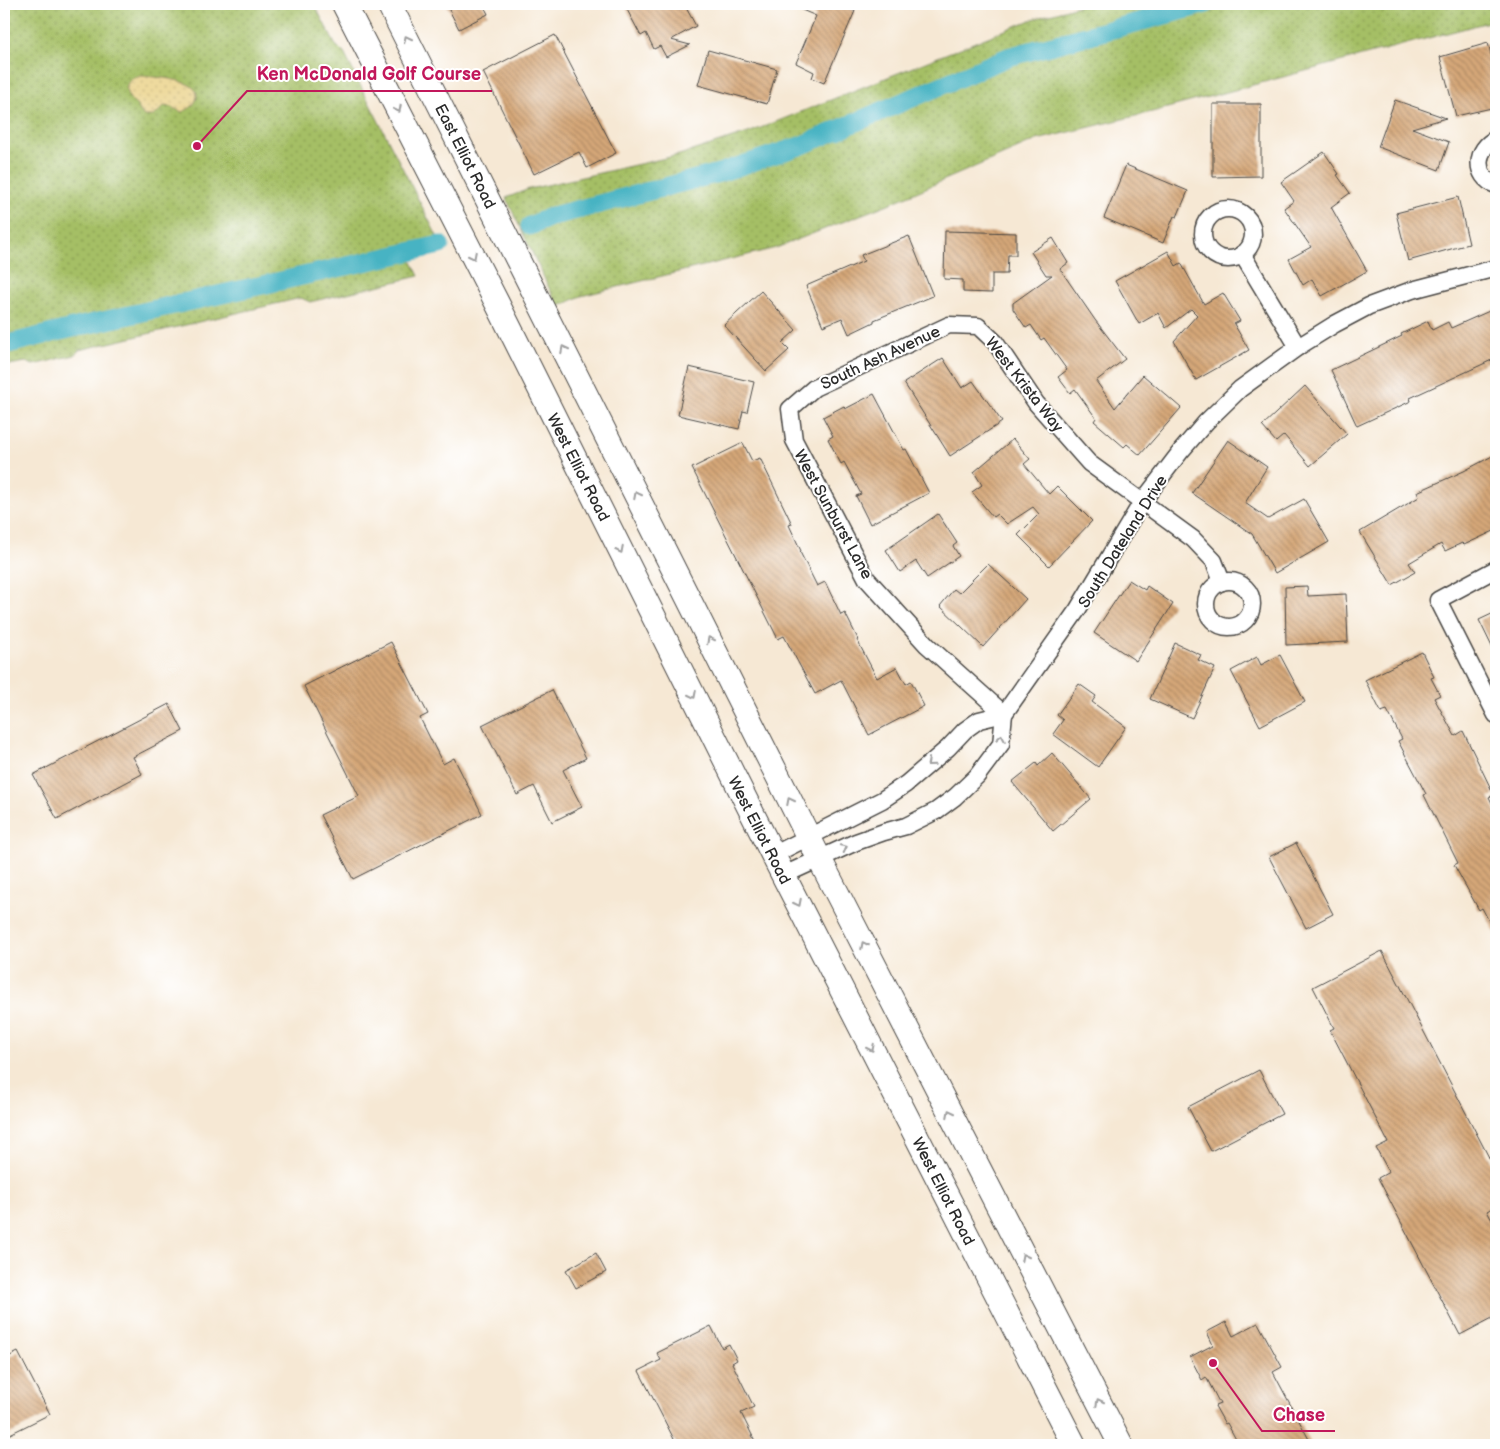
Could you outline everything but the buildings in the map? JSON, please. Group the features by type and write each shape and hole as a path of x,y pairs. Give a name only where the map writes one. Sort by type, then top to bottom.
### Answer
{"main road":[{"name":"West Elliot Road","path":"344,4 451,212 778,865 1074,1445"},
{"name":"East Elliot Road","path":"389,4 809,838"},
{"path":"809,838 1121,1445"}],"street":[{"path":"1496,139 1484,146 1478,160 1482,175 1487,181 1496,185"},
{"path":"1242,254 1298,347"},
{"name":"South Dateland Drive","path":"778,865 820,860 856,842 906,826 936,812 977,776 1001,744 1004,714 1078,609 1142,502 1181,451 1240,389 1298,347 1369,306 1412,290 1496,268"},
{"name":"South Ash Avenue","path":"790,409 814,388 948,325 978,326"},
{"name":"West Krista Way","path":"978,326 995,342 1036,403 1089,463 1193,539 1214,562 1222,582"},
{"name":"West Sunburst Lane","path":"790,409 794,440 867,579 927,645 1004,714"},
{"path":"1496,570 1438,600 1496,715"},
{"path":"778,865 809,838 882,800 906,784 948,748 965,730 979,720 1004,714"}],"green space":[{"path":"4,4 314,4 335,44 344,53 438,238 404,246 419,276 310,302 301,298 79,350 75,355 33,365 26,362 4,366"},
{"path":"1084,4 1496,4 1496,20 1156,111 1037,140 891,203 776,248 581,296 558,307 506,198 529,189 679,155 748,133 1033,19"}],"sand":[{"path":"142,76 167,78 186,83 197,93 196,100 190,108 182,112 164,106 154,116 144,116 130,98 126,89 128,82"}],"waterway":[{"path":"530,226 553,216 719,173 800,146 1008,57 1206,4"},
{"path":"4,345 440,245"}],"place":[{"name":"Ken McDonald Golf Course","path":"197,146"},
{"name":"Chase","path":"1213,1363"}]}
